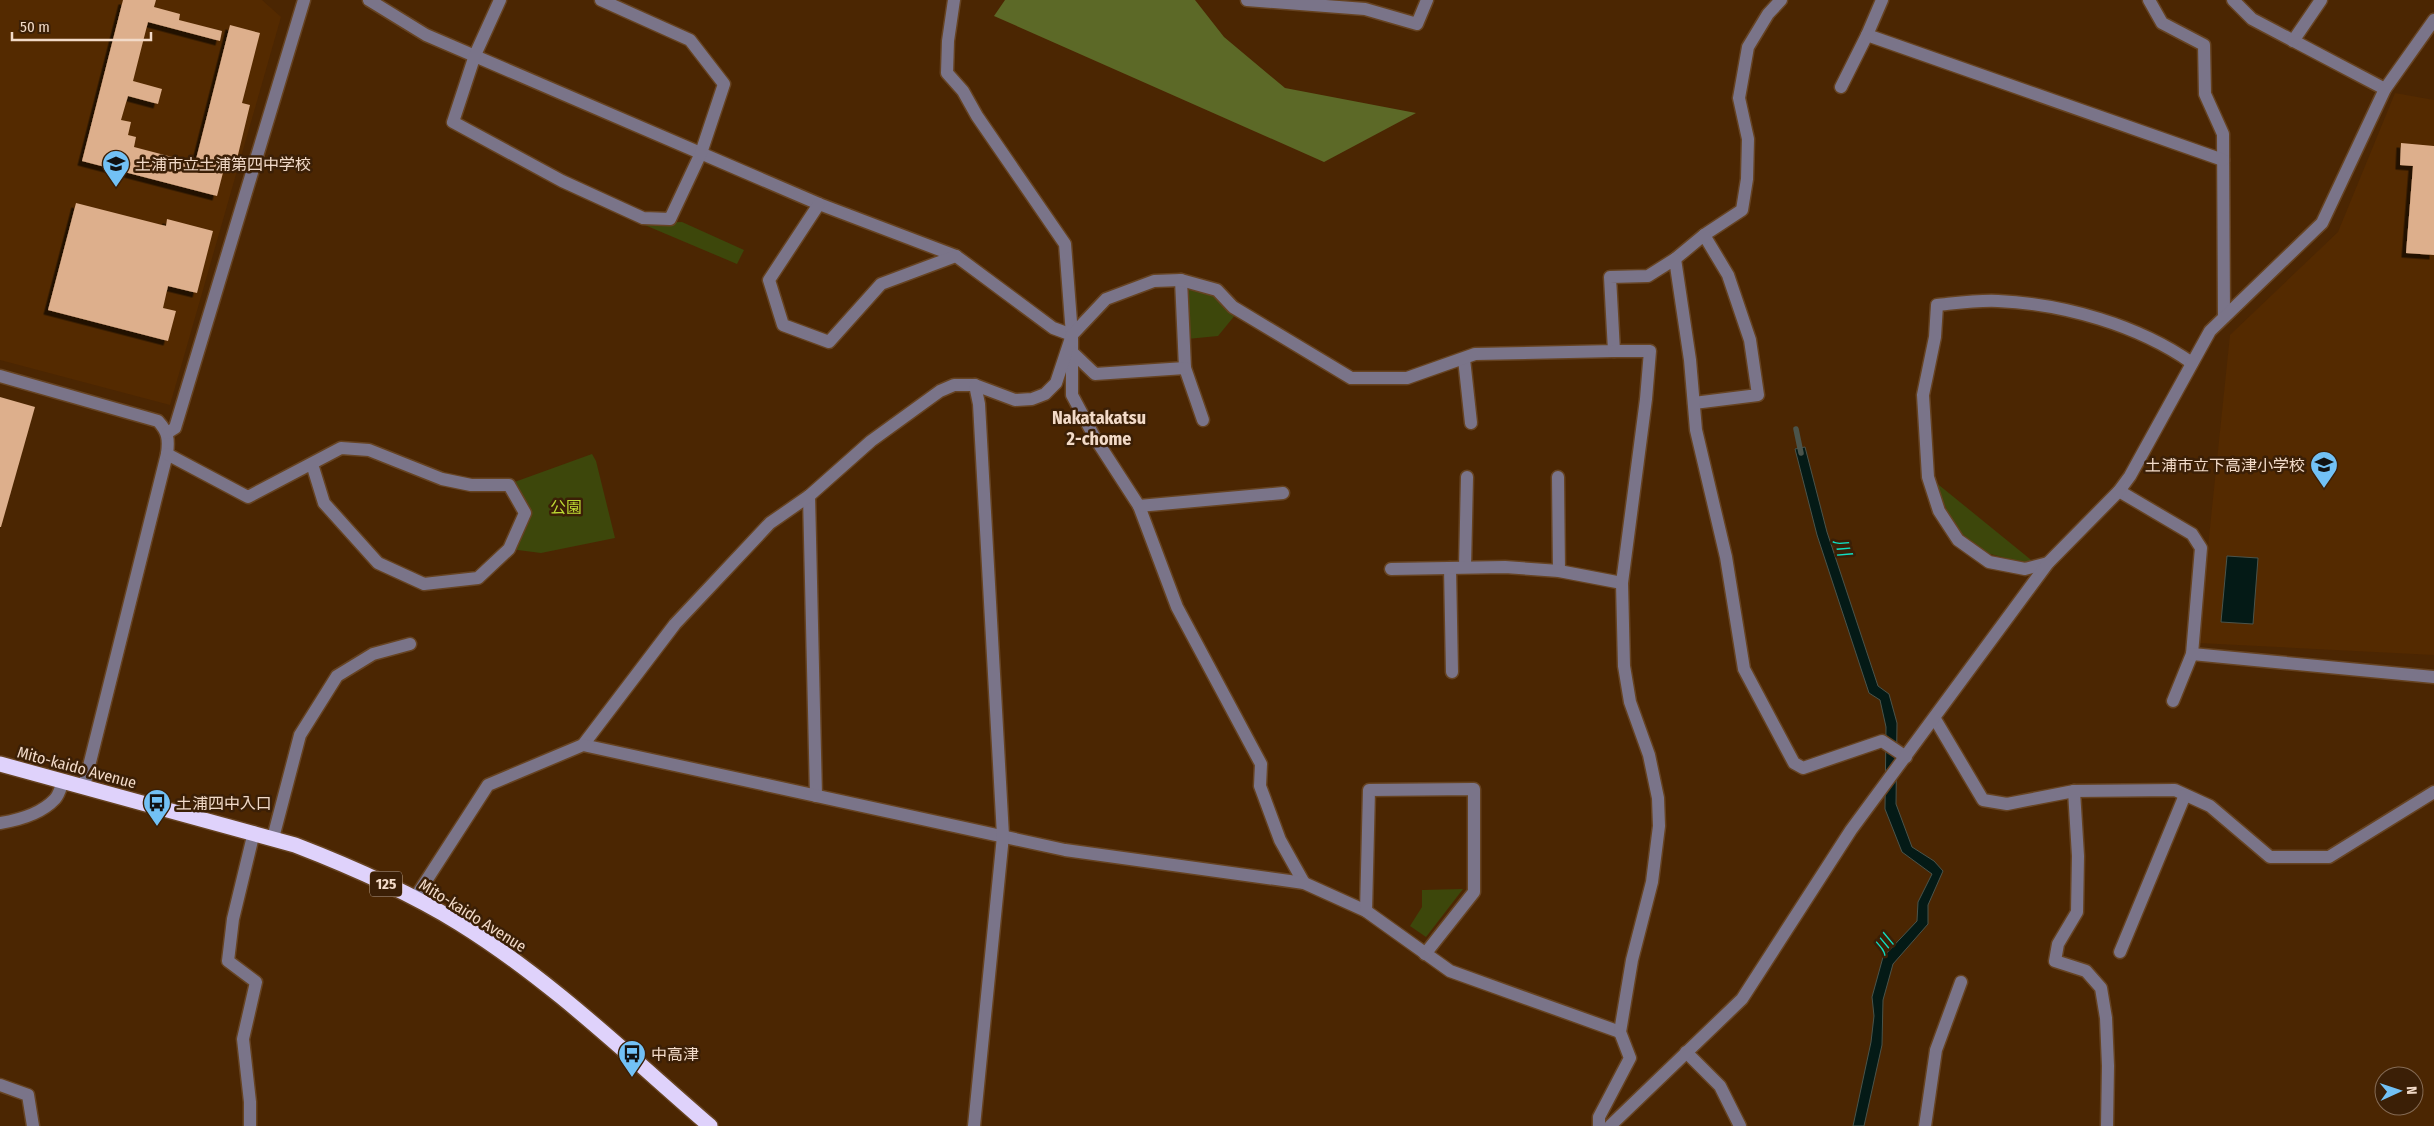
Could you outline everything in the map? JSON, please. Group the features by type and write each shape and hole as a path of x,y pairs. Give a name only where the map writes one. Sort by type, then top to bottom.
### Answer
{"highway":[{"name":"Mito-kaido Avenue","path":"0,764 273,838 342,863 415,898 459,923 530,972 710,1126"}],"street":[{"path":"167,433 175,428 304,0"},
{"path":"369,0 426,35 819,204 956,256 1053,328 1072,335"},
{"path":"500,0 475,55 453,122 562,181 643,218 670,219 701,153 724,84 690,40 621,4 601,0"},
{"path":"954,0 948,41 947,73 963,91 977,116 1065,244 1072,335 1072,395 1095,438 1139,506 1177,607 1261,764 1260,786 1280,840 1304,884"},
{"path":"1247,0 1365,9 1417,24 1427,0"},
{"path":"1614,351 1610,277 1648,276 1675,259 1704,235 1742,210 1747,179 1748,139 1739,98 1748,48 1768,14 1781,0"},
{"path":"1841,87 1882,0"},
{"path":"2149,0 2162,23 2204,45 2205,94 2223,134 2224,317"},
{"path":"2233,0 2252,19 2385,89"},
{"path":"2293,41 2321,0"},
{"path":"1610,1126 1742,999 1851,830 1935,719 2048,563 2119,492 2130,476 2210,331 2322,223 2385,89 2434,20"},
{"path":"1867,35 2223,160"},
{"path":"819,204 769,280 783,325 829,342 881,284 956,256"},
{"path":"1694,403 1758,395 1750,340 1728,275 1704,235"},
{"path":"1675,259 1690,360 1696,430 1726,557 1744,670 1794,763 1803,768 1882,741 1906,757"},
{"path":"1181,280 1185,368 1203,420"},
{"path":"415,898 488,785 583,745 675,624 770,523 809,496 871,441 940,391 954,385 975,385 1015,400 1032,399 1045,394 1056,383 1072,335 1106,299 1154,281 1181,280 1217,290 1233,307 1351,378 1407,378 1475,354 1650,351 1645,408 1622,583 1624,666 1630,702 1649,755 1658,798 1659,826 1652,882 1632,960 1620,1032 1630,1058 1599,1117 1599,1126"},
{"path":"2048,563 2025,569 1988,562 1958,540 1940,511 1928,477 1923,395 1935,337 1937,305 1997,301 2054,308 2113,323 2168,346 2192,363"},
{"path":"1072,352 1095,374 1185,368"},
{"path":"1464,359 1471,423"},
{"path":"0,376 158,421 169,439 167,454 84,786"},
{"path":"974,1126 1003,836 979,404 975,385"},
{"path":"167,454 248,497 341,448 369,450 442,479 471,485 509,484 525,513 510,549 478,578 424,584 378,563 324,503 312,464"},
{"path":"1465,567 1467,477"},
{"path":"1558,477 1559,571"},
{"path":"2119,492 2192,534 2201,548 2192,654 2173,701"},
{"path":"1139,506 1283,493"},
{"path":"809,496 816,796"},
{"path":"1391,569 1505,566 1559,571 1622,583"},
{"path":"1450,568 1452,672"},
{"path":"273,838 300,735 337,676 373,654 410,644"},
{"path":"2192,654 2434,677"},
{"path":"1935,719 1983,800 2007,804 2074,791 2174,790 2210,806 2270,858 2329,857 2434,792"},
{"path":"583,745 1065,850 1304,884 1366,911 1450,971 1620,1032"},
{"path":"0,823 18,820 44,807 56,799 63,781"},
{"path":"1366,911 1369,790 1474,789 1474,892 1425,954"},
{"path":"2074,791 2078,856 2077,912 2058,944 2055,961 2086,971 2101,988 2106,1018 2108,1066 2107,1126"},
{"path":"2120,952 2185,795"},
{"path":"250,1126 250,1102 243,1039 256,982 228,961 233,919 254,832"},
{"path":"1925,1126 1936,1050 1961,982"},
{"path":"1686,1052 1720,1086 1740,1126"},
{"path":"0,1085 28,1095 32,1126"}],"shaded area":[{"name":"土浦市立土浦第四中学校","path":"0,0 262,0 281,17 170,405 0,360"},
{"name":"土浦市立下高津小学校","path":"2395,93 2434,100 2434,655 2198,643 2230,335 2338,232"}],"green space":[{"path":"1005,0 1195,0 1224,37 1285,88 1416,113 1324,162 994,16"},
{"path":"682,222 744,250 737,264 640,223"},
{"path":"1185,285 1214,296 1228,312 1236,314 1218,336 1187,339"},
{"name":"公園","path":"592,454 596,461 615,538 541,553 510,549 526,513 509,484"},
{"path":"1934,481 2035,563 2023,563 1954,544 1946,508"},
{"path":"1463,889 1426,937 1410,926 1422,907 1422,890"}],"water":[{"path":"1805,447 1827,532 1878,686 1889,694 1897,723 1896,804 1912,847 1934,861 1943,871 1928,905 1928,924 1893,964 1883,1000 1882,1045 1864,1126 1853,1126 1871,1042 1874,1016 1872,997 1883,957 1917,921 1918,902 1932,874 1902,852 1885,809 1886,727 1880,700 1869,693 1817,535 1795,449"},
{"path":"2227,556 2258,558 2253,624 2221,622"}],"building":[{"path":"123,0 156,0 154,7 180,14 179,20 222,31 220,41 148,22 133,81 162,89 158,104 128,96 121,120 131,122 128,135 136,137 134,147 195,163 230,25 260,33 242,103 250,105 236,163 226,161 217,196 82,161"},
{"path":"2401,143 2434,146 2434,255 2406,253 2413,166 2400,165"},
{"path":"76,203 166,226 167,219 213,231 197,293 168,286 163,308 176,311 168,341 48,310"},
{"path":"0,397 35,407 1,527 0,527"}],"waterway":[{"name":"川","path":"1796,429 1801,453"}],"place":[{"name":"土浦市立土浦第四中学校","path":"116,188"},
{"name":"土浦市立下高津小学校","path":"2324,489"},
{"name":"土浦四中入口","path":"157,827"},
{"name":"中高津","path":"632,1078"}],"district":[{"name":"Nakatakatsu 2-chome","path":"1099,428"}]}
